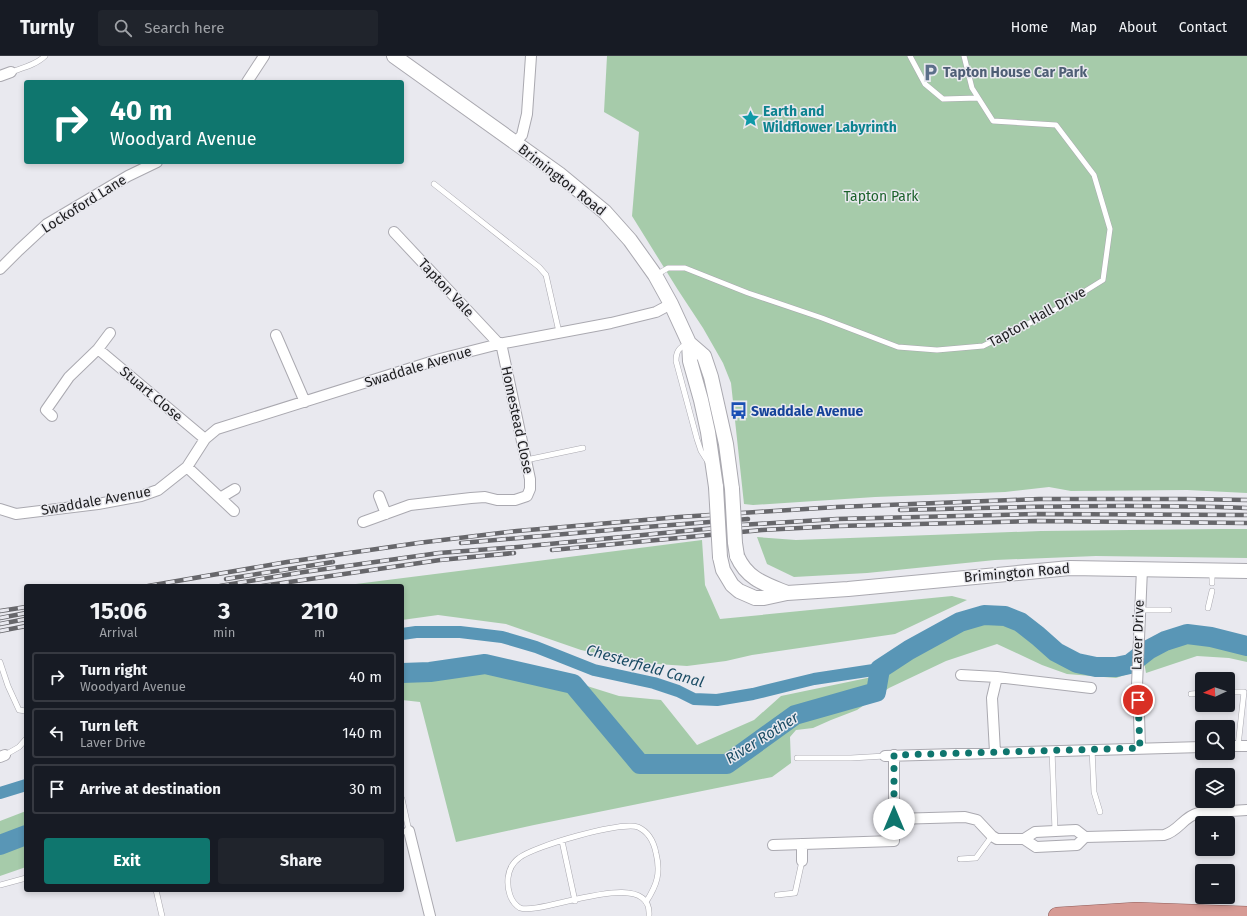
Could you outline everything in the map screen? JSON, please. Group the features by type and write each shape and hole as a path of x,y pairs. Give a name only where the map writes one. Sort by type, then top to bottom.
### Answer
{"highway":[{"path":"1057,916 1136,911 1247,915"}],"main road":[{"name":"Brimington Road","path":"394,56 559,174 604,212 630,240 655,275 671,304 689,343 690,361 708,432 714,471 720,557 726,576 732,585 739,591 755,598 764,598 787,593 1070,568 1142,569 1212,577 1247,571"},
{"name":"Brimington Road","path":"689,343 704,356 711,377 726,444 732,489 737,556 747,573 751,576 763,584 787,593"}],"street":[{"path":"248,80 264,56"},
{"path":"515,143 522,135 527,114 531,56"},
{"path":"0,76 11,72"},
{"name":"Lockoford Lane","path":"0,269 47,224 128,176 152,164"},
{"name":"Tapton Vale","path":"394,232 500,343"},
{"name":"Swaddale Avenue","path":"0,509 16,514 98,504 141,496 158,490 187,467 205,439 217,429 440,359 500,343 611,323 656,312 671,304"},
{"path":"52,416 46,410 69,377 98,349 110,333"},
{"path":"276,334 305,402"},
{"name":"Homestead Close","path":"363,522 410,505 485,497 497,500 515,500 527,496 530,489 530,479 500,343"},
{"name":"Stuart Close","path":"98,349 205,439"},
{"path":"187,467 234,511"},
{"path":"220,498 235,489"},
{"path":"379,496 386,514"},
{"name":"Laver Drive","path":"1140,748 1137,674 1138,627 1142,569"},
{"path":"961,675 997,677 1091,688"},
{"path":"995,752 992,698 997,677"},
{"path":"773,845 894,841 894,819 889,755 1195,746"},
{"path":"894,819 957,816 971,818 981,824 992,836 1002,840 1024,839 1035,832 1076,830 1085,837 1164,835 1173,832 1187,817 1192,814 1247,810"},
{"path":"406,832 430,916"},
{"path":"1024,839 1036,846 1077,845 1085,837"},
{"path":"802,844 802,861"}],"lane":[{"path":"11,72 41,60 44,56"},
{"path":"910,56 925,84 943,99 978,98"},
{"name":"Tapton Hall Drive","path":"655,275 668,268 685,268 748,293 822,318 898,347 937,350 983,346 1050,313 1103,280 1110,229 1094,175 1056,125 993,121 972,88 964,56"},
{"path":"434,184 540,267 546,275 559,332"},
{"path":"526,460 583,448"},
{"path":"1208,608 1212,591"},
{"path":"1139,610 1169,610"},
{"path":"0,662 19,710 24,711"},
{"path":"1235,692 1244,692 1245,704 1238,746"},
{"path":"1191,694 1195,694"},
{"path":"2,756 19,747 24,741"},
{"path":"1092,749 1094,792 1100,812"},
{"path":"1052,750 1055,831"},
{"path":"797,758 851,758 889,755"},
{"path":"404,816 406,832"},
{"path":"646,902 654,890 658,870 655,848 651,838 644,830 636,827 616,827 533,850 520,857 513,863 509,871 509,891 512,900 520,908 525,910 623,893 641,897 646,902 649,916"},
{"path":"960,859 976,858 992,836"},
{"path":"562,841 575,902"},
{"path":"776,895 795,894 802,861"},
{"path":"0,885 24,879"},
{"path":"156,892 162,916"}],"green space":[{"name":"Tapton Park","path":"607,56 1247,56 1247,493 1187,490 1071,491 1049,487 1005,492 875,497 753,505 744,504 731,383 723,363 703,328 632,216 639,132 604,112"},
{"path":"1247,529 1247,558 1096,556 995,560 867,573 794,577 767,564 757,537 796,540 1041,531"},
{"path":"702,540 705,585 720,619 952,596 967,600 895,634 687,666 642,663 581,650 506,624 438,615 404,620 404,584 356,584"},
{"path":"982,622 1016,627 1049,654 1084,672 1127,669 1128,674 1116,678 1067,674 1042,665 997,644 946,661 889,688 857,710 813,728 796,730 790,737 791,763 772,777 456,842 420,702 404,700 404,669 471,665 571,681 619,696 661,700 697,745 754,720 781,696 872,677 936,641"},
{"path":"1187,639 1247,651 1247,662 1229,658 1197,656 1146,673 1144,662 1164,647"},
{"path":"24,812 24,868 0,876 0,821"}],"waterway":[{"name":"River Rother","path":"404,673 430,672 485,664 573,684 640,764 727,764 795,715 876,692 880,669 909,650 960,622 984,615 1005,616 1020,622 1056,652 1077,663 1096,667 1116,667 1130,664 1148,650 1165,641 1187,634 1211,637 1247,646"},
{"name":"Chesterfield Canal","path":"404,634 416,632 460,632 502,637 536,647 594,670 654,683 678,691 694,699 717,700 753,694 814,679 880,669"},
{"name":"Chesterfield Canal","path":"0,793 24,786"},
{"name":"River Rother","path":"0,845 24,836"}],"railway":[{"path":"160,584 287,562 418,543 517,531 679,517 837,507 1039,499 1247,500"},
{"path":"900,510 1117,506 1247,508"},
{"path":"740,525 837,519 1035,514 1247,515"},
{"path":"461,543 748,519"},
{"path":"552,550 762,530 838,526 1036,521 1247,523"},
{"path":"232,584 304,572 439,553 726,527"},
{"path":"276,584 440,560 514,553"},
{"path":"226,579 333,562"},
{"path":"0,611 24,607"},
{"path":"0,618 24,613"},
{"path":"0,624 24,619"},
{"path":"0,631 24,626"}],"place":[{"name":"Tapton House Car Park","path":"930,72"},
{"name":"Earth and Wildflower Labyrinth","path":"750,119"},
{"name":"Swaddale Avenue","path":"738,411"}],"route":[{"path":"894,819 894,755 1140,748 1138,700"}]}
